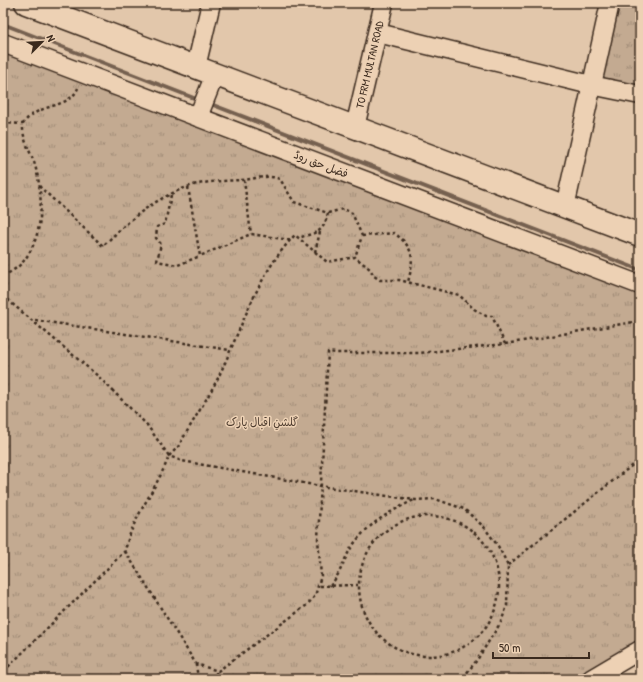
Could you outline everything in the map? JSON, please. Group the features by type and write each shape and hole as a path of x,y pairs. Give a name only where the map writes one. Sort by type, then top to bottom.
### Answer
{"main road":[{"path":"34,4 207,77 355,127 640,235"}],"street":[{"path":"199,113 207,77 212,3"},
{"name":"TO FRM MULTAN ROAD","path":"355,127 384,3"},
{"path":"565,207 610,3"},
{"path":"378,33 591,85 640,95"},
{"name":"فضل حق روڈ","path":"3,43 84,74 199,113 640,284"},
{"path":"590,679 640,650"}],"path":[{"path":"3,276 20,266 28,256 40,210 39,186 34,162 24,138 23,124 30,115 41,108 71,98 77,91 84,74"},
{"path":"3,123 23,124"},
{"path":"39,186 103,246 128,221 149,205 188,187 212,182 260,179 269,175 280,179 294,202 328,213 343,210 352,213 362,236 355,258"},
{"path":"244,180 251,234"},
{"path":"188,187 200,256"},
{"path":"171,195 165,224 157,227 156,238 161,244 157,261 178,265 251,234 291,240"},
{"path":"315,252 320,232 325,226 328,213"},
{"path":"298,238 320,232"},
{"path":"362,236 394,233 408,245 412,257 412,268 408,282"},
{"path":"3,672 125,551 128,535 164,470 169,456 178,447 206,399 259,289 280,250 295,235 327,262 355,258 370,269 374,276 380,280 399,280 459,295 474,309 486,316 492,316 505,344"},
{"path":"3,296 34,320 99,376 147,425 169,456 182,461 320,486 415,500 435,499 464,509 484,527 495,541 508,565 507,606 501,622 477,660 462,679"},
{"path":"211,679 218,670 307,605 316,596 320,586 321,576 318,540 328,352 419,353 505,344 639,321 640,318"},
{"path":"34,320 230,350"},
{"path":"508,565 640,459"},
{"path":"330,586 338,577 350,549 367,528 381,517 415,500"},
{"path":"434,516 452,520 464,526 483,542 493,559 496,571 498,596 493,615 482,631 468,644 451,652 433,656 420,655 396,648 380,637 366,616 361,604 358,585 361,566 369,549 381,534 397,523 415,517 434,516"},
{"path":"125,551 196,664 198,679"},
{"path":"320,586 358,585"},
{"path":"196,664 218,670"}],"green space":[{"path":"610,3 640,3 640,95 591,85"},
{"name":"گلشنِ اقبال پارک","path":"3,45 640,293 640,650 591,679 3,679"}],"waterway":[{"path":"3,24 199,100"},
{"path":"208,103 640,270"}]}
